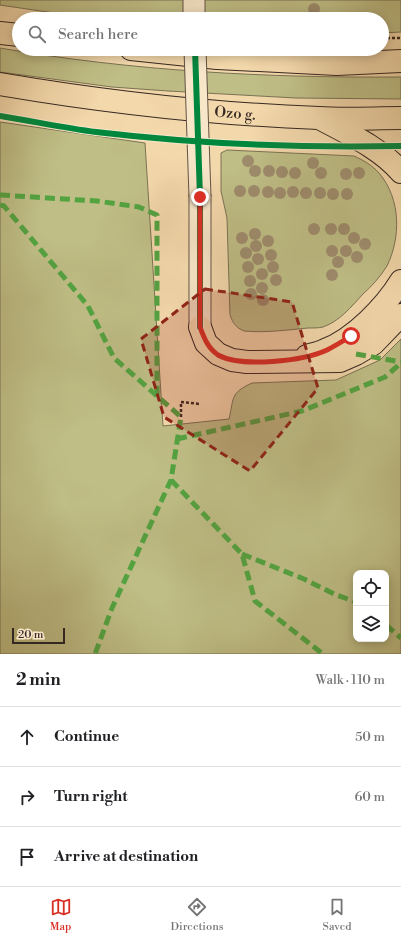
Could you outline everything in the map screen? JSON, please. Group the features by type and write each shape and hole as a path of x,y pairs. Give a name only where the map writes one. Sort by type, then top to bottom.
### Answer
{"main road":[{"path":"0,33 12,34"},
{"path":"198,56 330,63 401,61"},
{"name":"Ozo g.","path":"0,84 192,111 320,119 401,118"},
{"path":"320,119 371,146 392,161 401,172"},
{"path":"291,360 326,350 351,336 379,309 401,281"},
{"path":"200,327 206,343 218,354 232,360 247,362 340,360 356,354 373,344 401,315"}],"street":[{"path":"194,0 194,12"},
{"path":"195,56 200,197 200,327"}],"path":[{"path":"389,38 401,38"},
{"path":"180,417 181,402 200,404"}],"highlighted area":[{"path":"205,289 292,302 318,388 250,471 164,417 141,339"}],"shaded area":[{"path":"0,0 401,0 401,32 389,33 389,12 48,12 0,5"},
{"path":"0,48 12,50 12,56 50,56 150,68 200,72 300,76 401,77 401,99 296,98 168,91 112,87 0,72"},
{"path":"0,122 145,143 163,426 229,419 236,393 252,383 336,380 380,360 401,339 401,654 0,654"},
{"path":"227,150 354,156 364,161 379,173 386,183 392,194 396,218 395,243 392,255 387,266 376,281 350,309 335,321 320,328 260,332 244,331 233,323 230,315 227,218 221,191 221,153"}],"marked path":[{"path":"0,195 97,201 139,207 157,215 157,396"},
{"path":"0,205 4,206 88,306 114,358 181,417 171,480 112,608 95,654"},
{"path":"356,354 401,362"},
{"path":"177,439 302,411 385,377 401,363"},
{"path":"171,480 242,554 255,601 323,654"},
{"path":"242,554 353,601"},
{"path":"389,628 401,638"}],"cycle path":[{"path":"195,56 200,197 200,327"},
{"path":"0,116 84,130 172,140 286,146 401,146"}],"route":[{"path":"200,197 200,327 206,343 218,354 232,360 247,362 291,360 326,350 351,336"}]}
